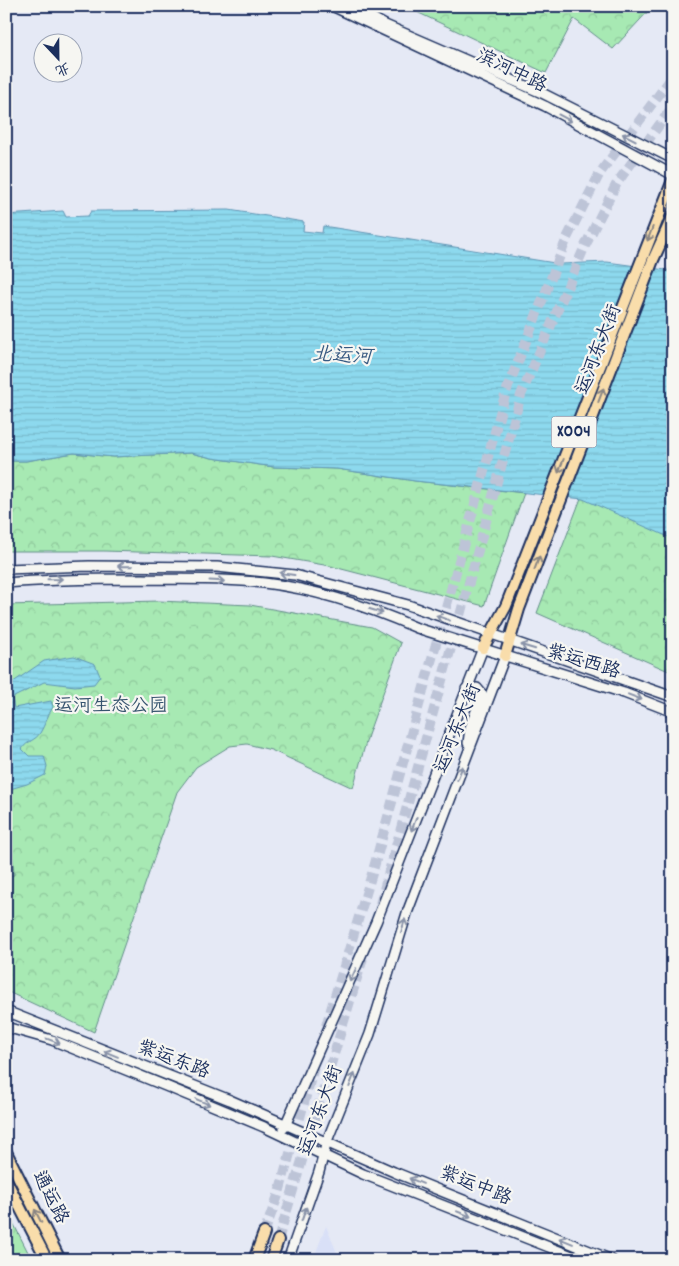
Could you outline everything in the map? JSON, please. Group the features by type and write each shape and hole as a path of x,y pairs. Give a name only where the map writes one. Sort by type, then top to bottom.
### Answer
{"main road":[{"name":"滨河中路","path":"332,6 545,106 673,175"},
{"name":"滨河中路","path":"351,6 385,25 542,93 673,159"},
{"name":"运河东大街","path":"281,1136 308,1071 376,922 483,648 506,606 673,180"},
{"name":"运河东大街","path":"288,1260 319,1172 327,1141 370,1034 407,913 467,753 495,685 519,609 653,260 673,216"},
{"name":"紫运西路","path":"6,569 89,566 217,567 295,575 408,605 673,698"},
{"name":"紫运西路","path":"6,583 83,579 265,583 341,600 385,614 417,628 624,693 673,712"},
{"path":"466,690 477,688 482,694 470,728 467,753"},
{"name":"紫运东路","path":"6,1011 327,1141"},
{"name":"紫运东路","path":"6,1027 52,1040 322,1155"},
{"name":"紫运中路","path":"327,1141 394,1172 612,1260"},
{"name":"通运路","path":"6,1152 60,1260"},
{"name":"紫运中路","path":"322,1155 363,1174 582,1260"},
{"name":"通运路","path":"6,1180 48,1260"},
{"path":"254,1260 264,1233"},
{"path":"271,1260 278,1240"}],"shaded area":[{"path":"326,1226 340,1260 313,1260"}],"green space":[{"path":"404,6 653,6 613,49 574,19 546,73"},
{"path":"673,258 673,673 537,613"},
{"path":"74,453 113,457 191,453 274,467 337,469 415,481 524,493 484,606 330,566 272,556 104,551 6,551 6,461 26,461"},
{"name":"运河生态公园","path":"159,601 250,605 372,627 401,643 368,735 353,788 271,750 247,744 230,746 196,767 177,792 94,1032 6,991 6,605"},
{"path":"11,838 14,875 6,876 6,839"},
{"path":"6,1209 32,1260 6,1260"}],"water":[{"name":"北运河","path":"229,210 304,222 303,231 322,233 323,226 561,264 607,262 673,271 673,539 583,499 415,481 337,469 274,467 191,453 113,457 74,453 26,461 6,461 6,215 63,211 66,217 88,216 91,211"},
{"path":"74,656 95,664 100,676 94,684 75,686 44,682 12,698 14,708 51,701 53,707 42,730 22,749 29,756 44,756 47,766 45,775 27,784 10,789 12,780 6,780 6,687 44,661"}],"tunnel":[{"path":"326,1026 374,867 506,392 567,238 600,173 673,76"},
{"path":"380,904 521,395 585,246 617,183 673,106"},
{"path":"278,1240 363,958"},
{"path":"264,1233 279,1193 314,1067"}]}
